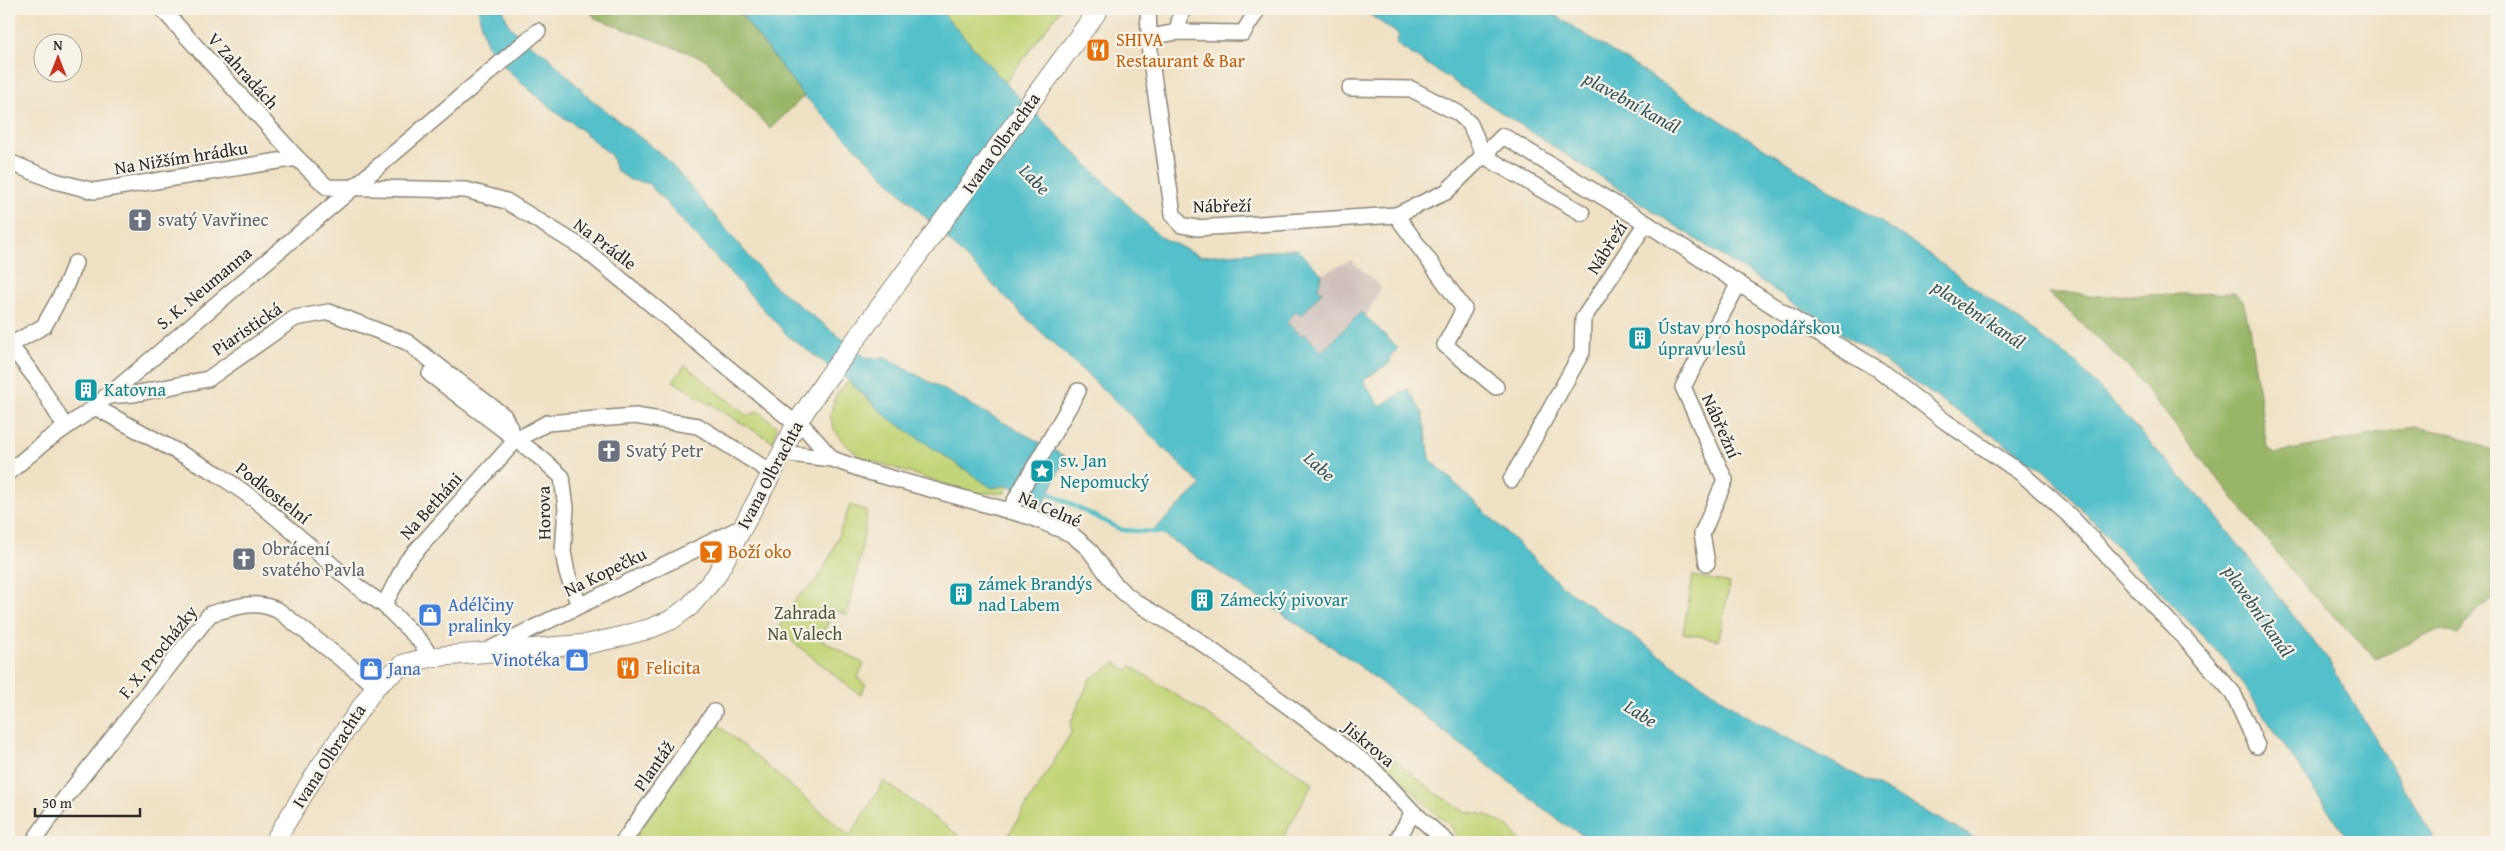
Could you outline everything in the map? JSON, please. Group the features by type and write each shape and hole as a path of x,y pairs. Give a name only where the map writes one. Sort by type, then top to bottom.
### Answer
{"main road":[{"name":"Ivana Olbrachta","path":"274,842 320,767 376,686 404,664 431,657 588,644 650,629 671,620 690,606 716,576 772,473 796,424 826,380 1099,9"}],"street":[{"name":"V Zahradách","path":"162,9 296,158"},
{"name":"Nábřeží","path":"1148,9 1150,54 1173,214 1181,225 1197,228 1396,215 1446,192 1503,136 1646,223 1878,369 1946,422 2021,474 2071,517 2233,693 2257,746"},
{"path":"1177,32 1182,9"},
{"path":"1150,36 1177,32 1243,33 1258,9"},
{"name":"S. K. Neumanna","path":"9,472 65,427 94,407 316,217 352,189 538,31"},
{"path":"1350,88 1411,88 1458,113 1470,124 1484,156 1582,213"},
{"name":"Na Nižším hrádku","path":"9,162 55,181 94,191 296,158"},
{"path":"296,158 327,187 352,189"},
{"name":"Na Prádle","path":"352,189 466,190 506,201 583,248 796,424 806,430 832,459"},
{"path":"1396,215 1464,309 1445,345 1496,388"},
{"name":"Nábřeží","path":"1511,480 1582,352 1583,319 1646,223"},
{"path":"65,427 37,380 9,345 44,326 63,292 75,263"},
{"name":"Nábřežní","path":"1708,563 1702,534 1725,480 1683,387 1739,283"},
{"name":"Piaristická","path":"106,396 134,394 208,379 295,318 329,312 407,342 504,416 516,440"},
{"path":"430,374 516,440"},
{"path":"1009,512 1078,391"},
{"name":"Podkostelní","path":"94,407 218,474 258,502 359,588 384,605 420,641 431,657"},
{"name":"Na Betháni","path":"384,605 407,561 516,440 547,423 634,416 698,426 772,473"},
{"name":"Horova","path":"516,440 562,477 566,508 563,552 567,572 579,605"},
{"name":"Na Celné","path":"782,453 832,459 869,472 1031,517 1071,534 1088,548 1113,582 1137,603 1195,638 1259,684"},
{"name":"Na Kopečku","path":"485,652 742,527"},
{"name":"F. X. Procházky","path":"33,842 51,816 210,614 239,606 266,604 279,611 376,686"},
{"name":"Jiskrova","path":"1259,684 1371,767 1413,812 1447,842"},
{"name":"Plantáž","path":"624,842 714,712"},
{"path":"1396,842 1413,812"}],"shaded area":[{"path":"1351,260 1381,287 1366,317 1361,312 1322,353 1304,334 1302,336 1286,322 1297,310 1302,315 1322,291 1318,288 1320,275"}],"green space":[{"path":"589,9 737,9 804,96 770,129 705,59 595,18"},
{"path":"939,9 1061,9 1005,83"},
{"path":"2049,293 2078,293 2089,296 2234,293 2243,300 2249,327 2267,448 2274,453 2414,427 2453,434 2496,452 2496,598 2478,608 2458,635 2440,629 2376,659 2298,579 2130,369"},
{"path":"685,365 747,416 758,411 777,427 773,442 713,406 712,402 711,405 673,381"},
{"path":"848,381 887,417 1008,485 1005,493 973,493 860,457 843,442 834,429 830,416 836,395"},
{"name":"Zahrada Na Valech","path":"850,505 867,511 861,554 847,615 834,610 820,639 864,664 857,678 866,685 860,695 778,630 797,597 816,581 832,553"},
{"path":"1693,576 1730,583 1719,640 1683,633"},
{"path":"1115,663 1128,671 1131,666 1313,783 1281,842 1004,842 1071,733 1071,722 1090,679"},
{"path":"715,722 850,836 884,781 968,842 632,842"},
{"path":"1377,745 1434,792 1464,811 1486,815 1509,827 1521,842 1460,842 1451,826 1429,808 1373,751"}],"water":[{"path":"478,9 503,9 508,24 521,38 545,54 593,101 665,157 774,286 867,358 886,358 1066,457 1042,507 1008,485 992,488 887,417 848,380 788,336 648,183 630,180 616,170 611,155 541,100 494,56 482,30"},
{"name":"Labe","path":"737,9 939,9 1005,83 1159,236 1199,256 1297,249 1322,274 1318,288 1322,291 1302,315 1297,311 1286,322 1302,336 1304,333 1322,352 1361,312 1398,348 1389,358 1391,362 1363,380 1380,406 1408,389 1423,414 1430,459 1562,586 1746,716 1982,842 1596,842 1562,823 1353,661 1155,529 1201,485 1122,407 1022,314 804,96"},
{"name":"plavební kanál","path":"1362,9 1409,9 1412,11 1415,9 1545,9 1912,242 2076,363 2209,507 2330,663 2436,842 2350,842 2229,664 2045,471 1873,354 1396,44 1399,35"}],"waterway":[{"path":"1045,491 1122,530 1168,533"}],"place":[{"name":"SHIVA Restaurant & Bar","path":"1098,50"},
{"name":"svatý Vavřinec","path":"140,220"},
{"name":"Ústav pro hospodářskou úpravu lesů","path":"1640,338"},
{"name":"Katovna","path":"86,390"},
{"name":"Svatý Petr","path":"609,451"},
{"name":"sv. Jan Nepomucký","path":"1042,471"},
{"name":"Boží oko","path":"711,552"},
{"name":"Obrácení svatého Pavla","path":"244,559"},
{"name":"zámek Brandýs nad Labem","path":"961,594"},
{"name":"Zámecký pivovar","path":"1202,600"},
{"name":"Adélčiny pralinky","path":"430,615"},
{"name":"Vinotéka","path":"577,660"},
{"name":"Felicita","path":"628,668"},
{"name":"Jana","path":"371,669"}]}
